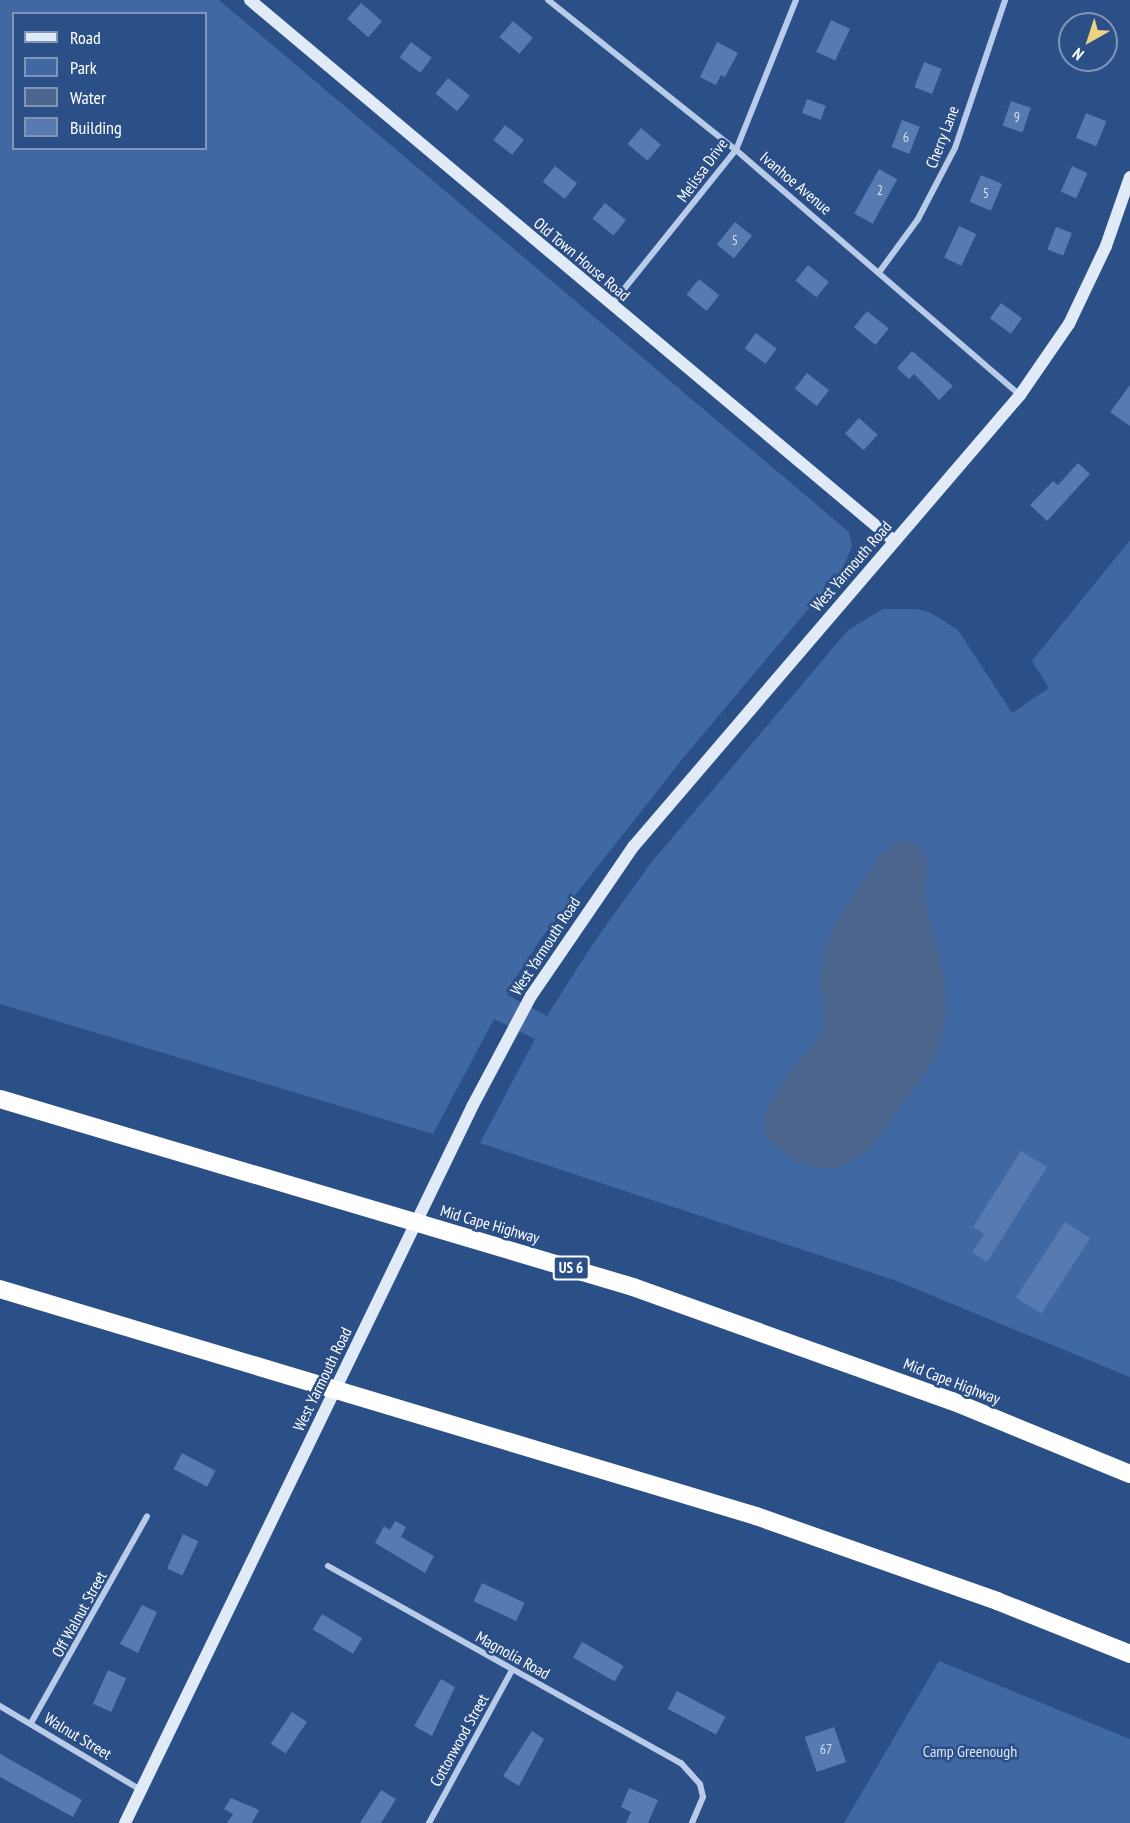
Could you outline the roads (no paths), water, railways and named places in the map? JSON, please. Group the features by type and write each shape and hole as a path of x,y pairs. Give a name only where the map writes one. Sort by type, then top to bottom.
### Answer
{"highway":[{"name":"Mid Cape Highway","path":"0,1099 633,1287 952,1401 1130,1474"},
{"path":"0,1289 756,1516 997,1601 1130,1654"}],"main road":[{"name":"Old Town House Road","path":"250,0 894,541"},
{"name":"West Yarmouth Road","path":"126,1823 431,1191 511,1031 531,996 633,847 1020,395 1069,324 1106,246 1130,177"}],"street":[{"name":"Ivanhoe Avenue","path":"548,0 736,150 1020,395"},
{"name":"Melissa Drive","path":"612,305 736,150 796,0"},
{"name":"Cherry Lane","path":"880,272 918,219 955,148 1005,0"},
{"name":"Off Walnut Street","path":"31,1723 147,1516"},
{"name":"Magnolia Road","path":"328,1566 685,1767 700,1784 703,1797 692,1823"},
{"name":"Cottonwood Street","path":"429,1823 512,1670"},
{"name":"Walnut Street","path":"0,1706 141,1790"}],"water":[{"path":"909,841 923,851 928,868 924,896 945,986 946,1012 936,1057 869,1150 839,1168 817,1168 798,1162 769,1141 764,1129 765,1114 786,1078 821,1034 825,1018 820,979 830,932 880,855 898,842"}],"park label":[{"name":"Camp Greenough","path":"970,1751"}]}
